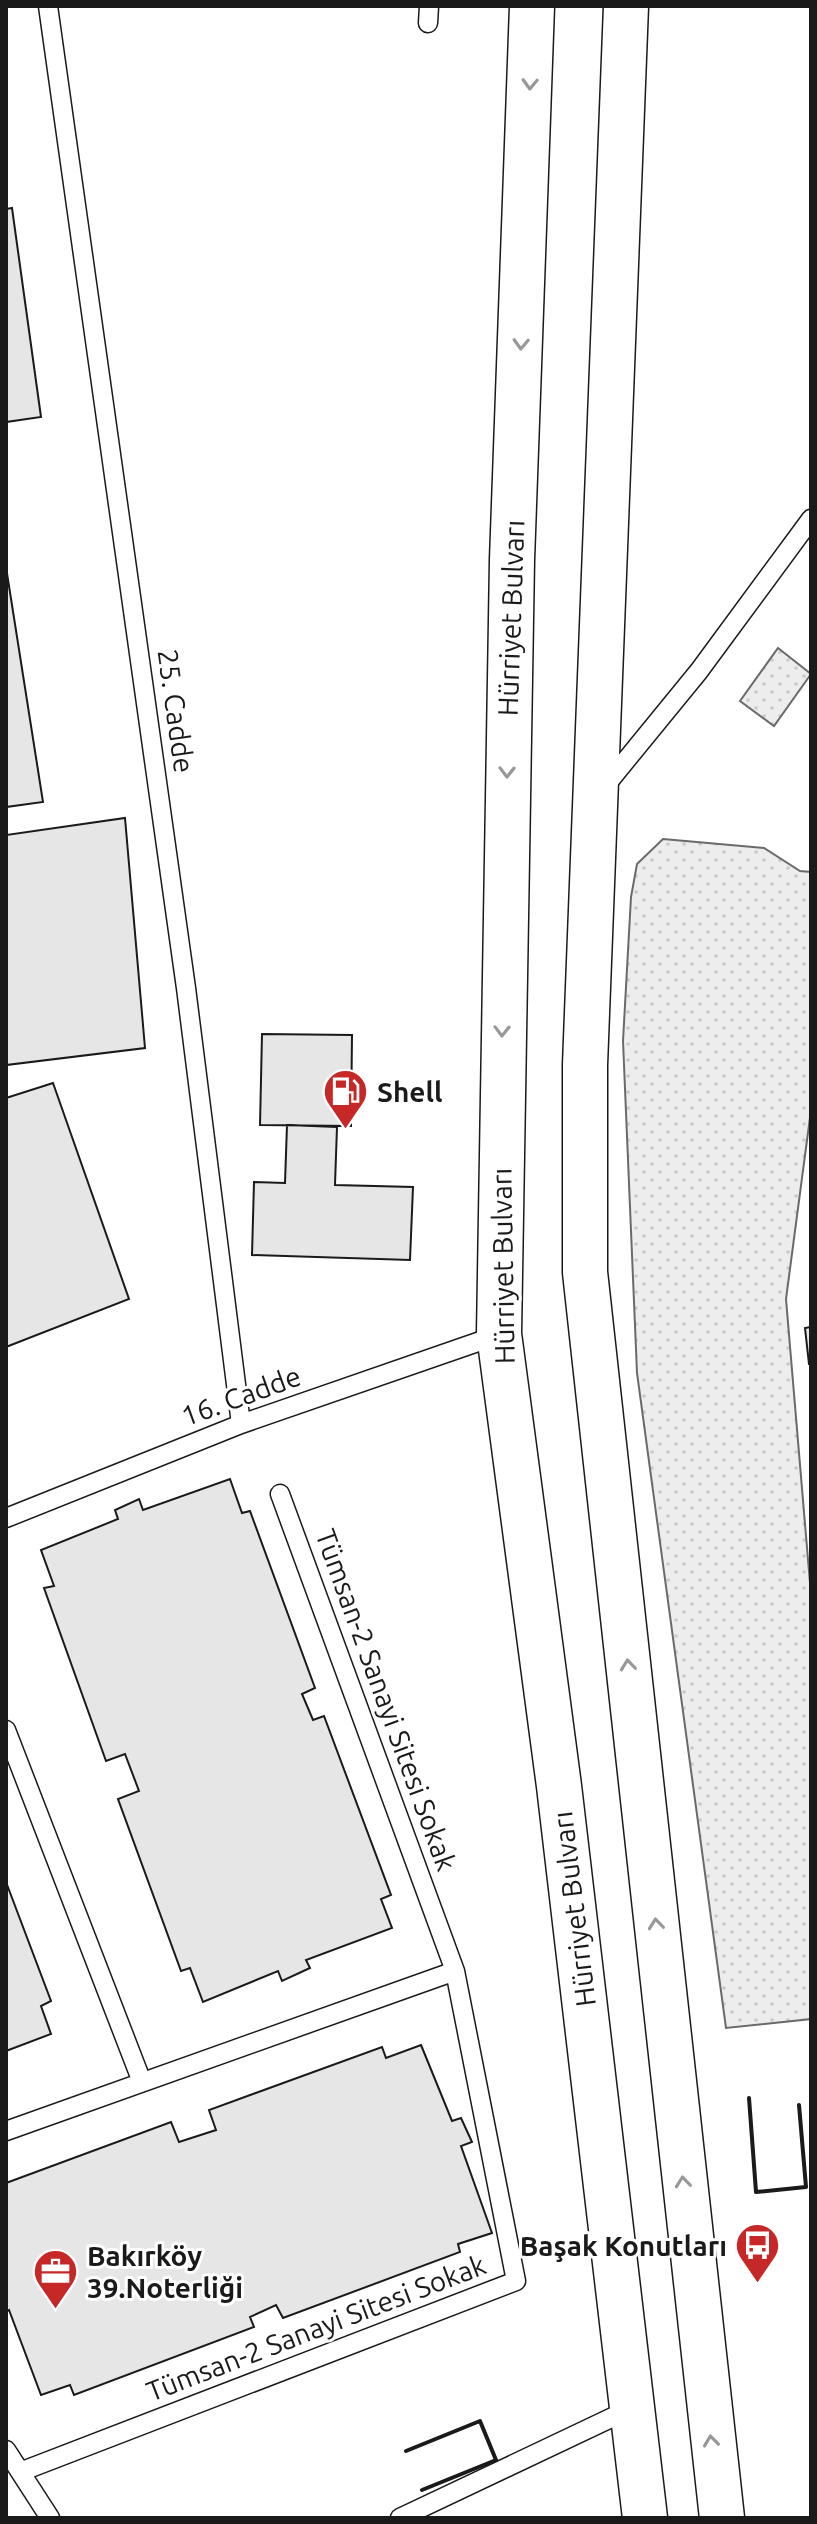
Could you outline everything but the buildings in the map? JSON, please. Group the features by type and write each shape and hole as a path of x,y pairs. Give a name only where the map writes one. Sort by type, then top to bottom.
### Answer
{"main road":[{"name":"Hürriyet Bulvarı","path":"532,6 506,797 499,1334 524,1506 645,2518"},
{"path":"626,6 585,1065 585,1272 722,2518"}],"lane":[{"name":"25. Cadde","path":"48,6 184,973 241,1424"},
{"path":"596,798 699,671 811,519"},
{"name":"16. Cadde","path":"6,1518 241,1424 499,1334"},
{"name":"Tümsan-2 Sanayi Sitesi Sokak","path":"20,2472 516,2281 455,1971 280,1494"},
{"path":"6,1730 142,2082"},
{"path":"6,2131 455,1971"},
{"path":"400,2518 634,2407"},
{"path":"6,2450 50,2518"}],"shaded area":[{"path":"778,648 811,674 774,726 740,701"},
{"path":"663,839 764,848 800,871 811,872 811,1110 786,1299 811,1595 811,2019 726,2028 637,1373 623,1041 631,897 637,864"}],"wall":[{"path":"749,2098 756,2192 806,2187 799,2105"},
{"path":"406,2451 480,2421 496,2460 422,2490"}],"place":[{"name":"Shell","path":"346,1131"},
{"name":"Başak Konutları","path":"758,2285"},
{"name":"Bakırköy 39.Noterliği","path":"56,2311"}]}
